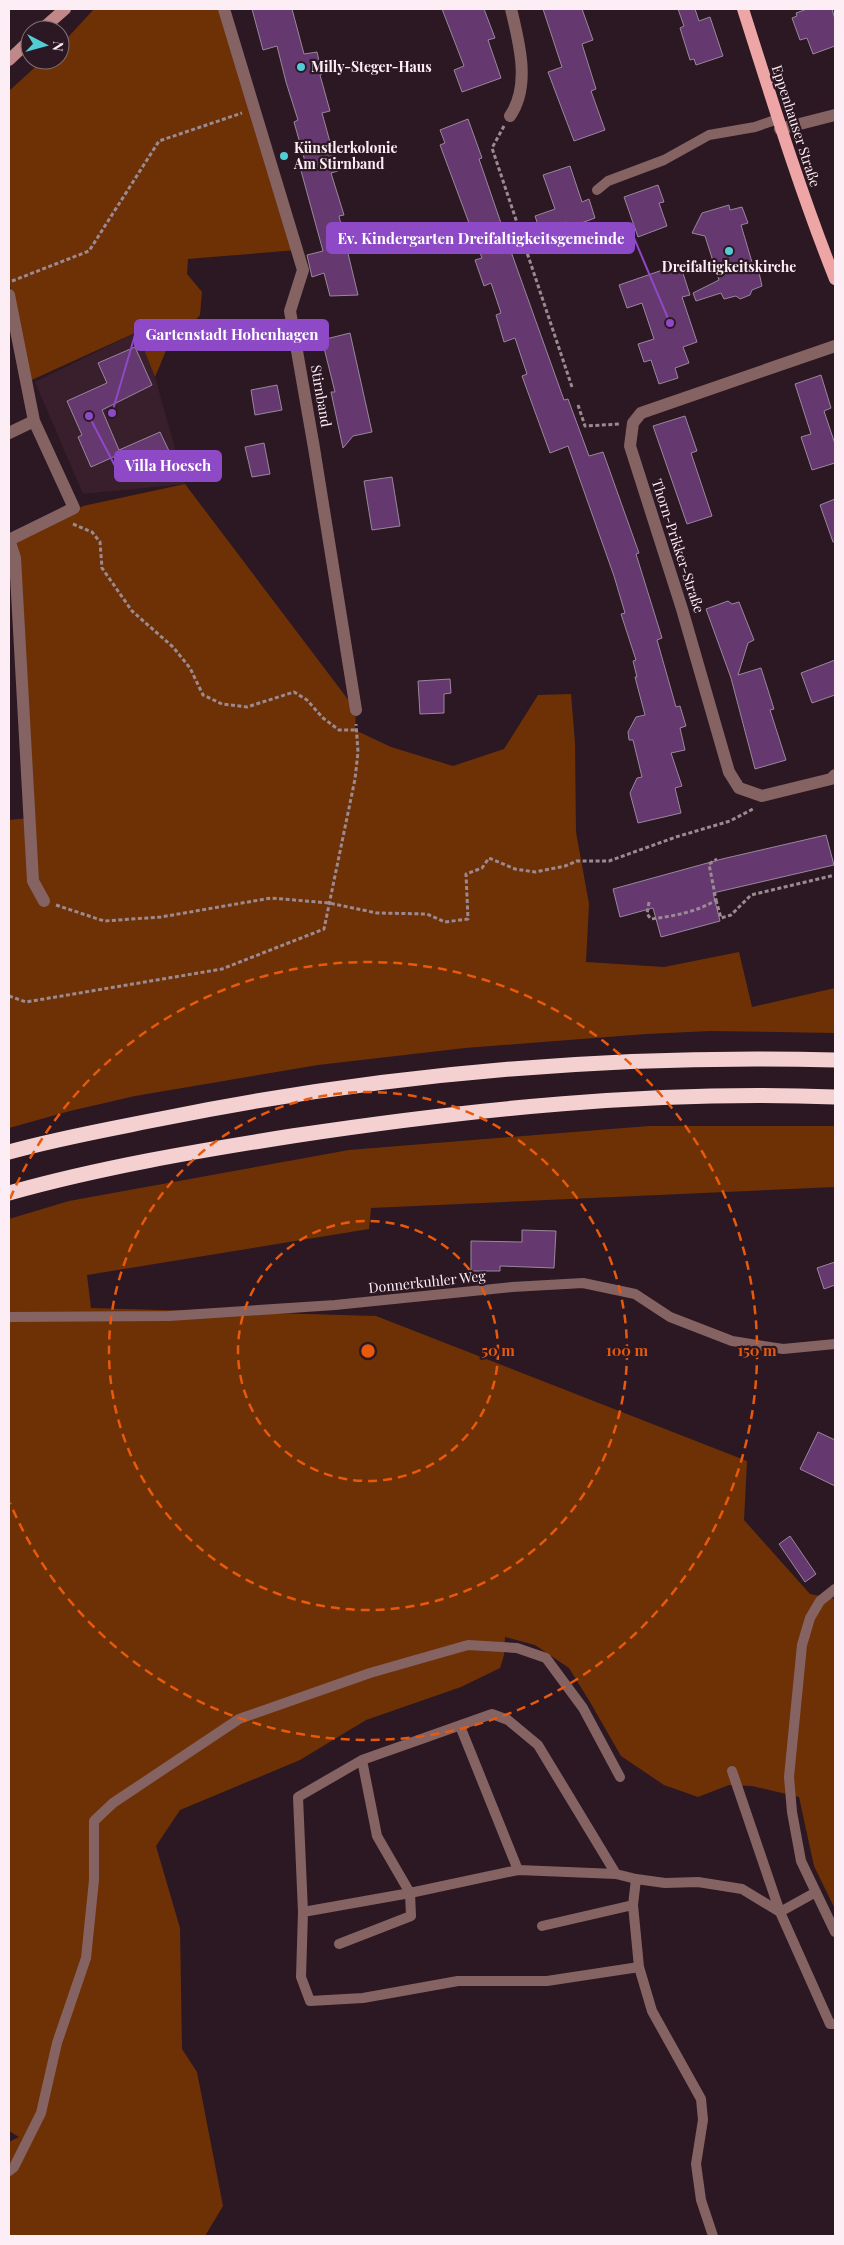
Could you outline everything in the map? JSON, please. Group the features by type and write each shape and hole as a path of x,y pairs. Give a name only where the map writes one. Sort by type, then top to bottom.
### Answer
{"highway":[{"path":"9,1152 44,1142 220,1106 363,1084 536,1067 677,1060 835,1060"},
{"path":"9,1193 56,1180 221,1148 368,1124 526,1108 675,1097 835,1097"}],"main road":[{"path":"52,20 65,9"},
{"name":"Eppenhauser Straße","path":"743,9 779,124 814,226 835,280"},
{"path":"9,60 20,50"}],"street":[{"name":"Stirnband","path":"224,9 303,270 290,311 314,448 356,715"},
{"path":"510,116 515,109 521,88 520,45 512,9"},
{"path":"779,124 835,114"},
{"path":"9,295 34,421 74,508 9,540 15,558 34,882 44,901"},
{"path":"633,423 640,413 835,346"},
{"path":"9,433 34,421"},
{"name":"Thorn-Prikker-Straße","path":"633,423 630,446 682,609 729,772 740,788 762,796 831,779 835,775"}],"lane":[{"path":"597,190 608,181 664,160 709,136 779,124"},
{"name":"Donnerkuhler Weg","path":"9,1317 169,1316 334,1305 512,1287 583,1283 635,1294 670,1317 732,1341 783,1349 835,1344"},
{"path":"835,1589 820,1601 810,1618 802,1645 789,1777 792,1812 801,1861 835,1932"},
{"path":"9,2170 14,2167 41,2113 57,2042 86,1958 94,1880 94,1821 112,1803 239,1719 370,1673 468,1645 517,1648 546,1658 583,1708 620,1777"},
{"path":"616,1874 538,1745 508,1720 492,1714 362,1760 298,1797 303,1912 301,1977 310,2001 363,1998 458,1982 547,1981 639,1967"},
{"path":"460,1726 518,1870"},
{"path":"339,1944 411,1916 410,1893 376,1836 362,1760"},
{"path":"732,1771 780,1912 830,2024 835,2024"},
{"path":"303,1912 410,1893 518,1870 616,1874 665,1883 698,1882 742,1889 780,1912"},
{"path":"636,1879 632,1905 639,1967 652,2011 701,2099 703,2120 696,2164 701,2200 713,2236"},
{"path":"780,1912 816,1892"},
{"path":"542,1926 632,1905"}],"path":[{"path":"9,282 89,251 159,141 254,109"},
{"path":"510,116 492,148 572,387"},
{"path":"578,405 585,426 633,423"},
{"path":"74,508 72,523 92,532 100,542 102,568 132,611 179,654 190,668 203,695 222,704 246,707 294,692 306,700 323,718 339,730 355,730"},
{"path":"9,996 26,1002 222,969 324,929 355,779 358,752 355,730 356,715"},
{"path":"44,901 104,921 162,917 271,898 329,904 377,912 427,914 445,922 468,919 466,874 482,868 489,858 515,869 535,872 565,866 577,861 609,862 676,837 730,821 755,808 764,807"},
{"path":"717,859 709,864 721,918 731,915 751,895 835,875"},
{"path":"648,902 647,914 651,919 695,910 716,900"}],"shaded area":[{"path":"94,9 224,9 297,250 188,259 187,274 202,292 200,315 181,337 168,346 155,377 137,332 25,383 9,277 9,91 32,70 70,70 70,35"},
{"path":"137,332 155,377 185,484 83,494 35,382"},
{"path":"185,484 356,710 355,730 391,747 453,766 504,749 538,695 571,694 575,743 576,832 589,904 586,962 664,967 739,952 752,1007 835,988 835,1033 710,1031 465,1048 318,1065 135,1096 9,1128 9,820 29,818 12,544 83,506"},
{"path":"649,1126 835,1126 835,1187 371,1208 369,1229 87,1275 91,1308 376,1316 747,1461 744,1520 810,1594 835,1599 835,1909 814,1866 799,1797 752,1786 729,1785 698,1797 664,1785 621,1756 569,1668 535,1645 505,1637 504,1655 500,1668 461,1687 366,1720 300,1760 180,1810 156,1846 180,1928 182,2049 197,2072 223,2206 205,2236 9,2236 9,2142 19,2137 9,2131 9,1219 69,1201 349,1150"}],"building":[{"path":"252,9 292,9 304,54 317,52 322,74 320,75 330,111 322,113 338,171 331,173 344,215 339,216 358,295 330,296 324,273 312,277 307,255 323,251 300,167 306,165 294,122 298,120 277,46 263,50"},
{"path":"442,9 484,9 495,38 488,40 501,78 462,92 454,70 464,66"},
{"path":"543,9 582,9 593,40 582,44 596,89 591,91 605,130 574,141 548,72 562,67"},
{"path":"678,9 695,9 699,21 710,17 723,56 696,65 694,59 690,60 680,28 684,26"},
{"path":"807,9 832,9 835,19 835,46 813,54 807,38 800,40 792,18 797,16 796,13"},
{"path":"468,119 482,158 479,159 564,400 568,399 589,456 603,452 639,553 636,554 662,638 657,640 676,707 680,706 686,726 680,728 685,750 671,753 682,786 675,788 681,813 638,823 630,793 637,778 642,777 633,740 629,740 628,732 636,717 645,715 635,677 637,677 633,661 636,660 621,614 625,613 614,576 568,446 550,453 522,376 527,374 515,338 504,342 496,315 501,313 491,283 484,286 475,260 482,258 440,145 445,143 440,130"},
{"path":"570,166 582,202 589,199 595,218 568,228 566,222 540,231 535,216 555,209 543,175"},
{"path":"658,185 664,202 659,203 667,226 638,237 624,197"},
{"name":"Dreifaltigkeitskirche","path":"729,205 730,210 742,207 748,223 741,225 754,269 758,268 762,286 752,290 750,295 740,299 736,296 724,299 721,293 696,301 693,293 719,280 705,236 692,233 702,213"},
{"path":"680,264 690,295 682,297 697,342 683,347 689,363 675,368 678,378 659,384 651,360 644,362 638,344 654,339 642,303 627,308 619,285"},
{"path":"350,333 372,432 353,436 343,448 331,392 335,392 322,340"},
{"path":"135,347 152,385 102,410 119,450 160,432 169,451 127,470 120,454 91,467 78,437 82,435 67,401 107,383 98,363"},
{"path":"821,375 831,408 824,411 835,444 835,463 812,470 801,437 811,434 795,384"},
{"path":"277,385 282,410 255,415 251,390"},
{"path":"685,416 697,451 691,453 712,516 687,524 653,426"},
{"path":"264,443 270,474 252,477 245,447"},
{"path":"392,477 400,526 372,530 364,481"},
{"path":"835,499 835,542 833,542 820,505"},
{"path":"728,601 732,604 739,602 754,640 748,643 738,675 761,668 774,709 770,710 786,760 755,769 731,678 706,609"},
{"path":"835,660 835,695 812,703 801,673"},
{"path":"450,679 451,693 444,694 444,713 420,714 418,681"},
{"path":"826,835 834,865 713,893 720,921 661,937 653,908 620,917 613,889 722,859"},
{"path":"522,1230 556,1231 554,1268 500,1266 500,1271 471,1271 471,1241 522,1242"},
{"path":"835,1262 835,1285 824,1289 817,1268"},
{"path":"818,1432 835,1440 835,1486 800,1469"},
{"path":"790,1536 816,1574 805,1582 779,1544"}],"place":[{"name":"Milly-Steger-Haus","path":"301,67"},
{"name":"Künstlerkolonie Am Stirnband","path":"284,156"},
{"name":"Dreifaltigkeitskirche","path":"729,251"},
{"name":"Ev. Kindergarten Dreifaltigkeitsgemeinde","path":"670,323"},
{"name":"Gartenstadt Hohenhagen","path":"112,413"},
{"name":"Villa Hoesch","path":"89,416"}]}
